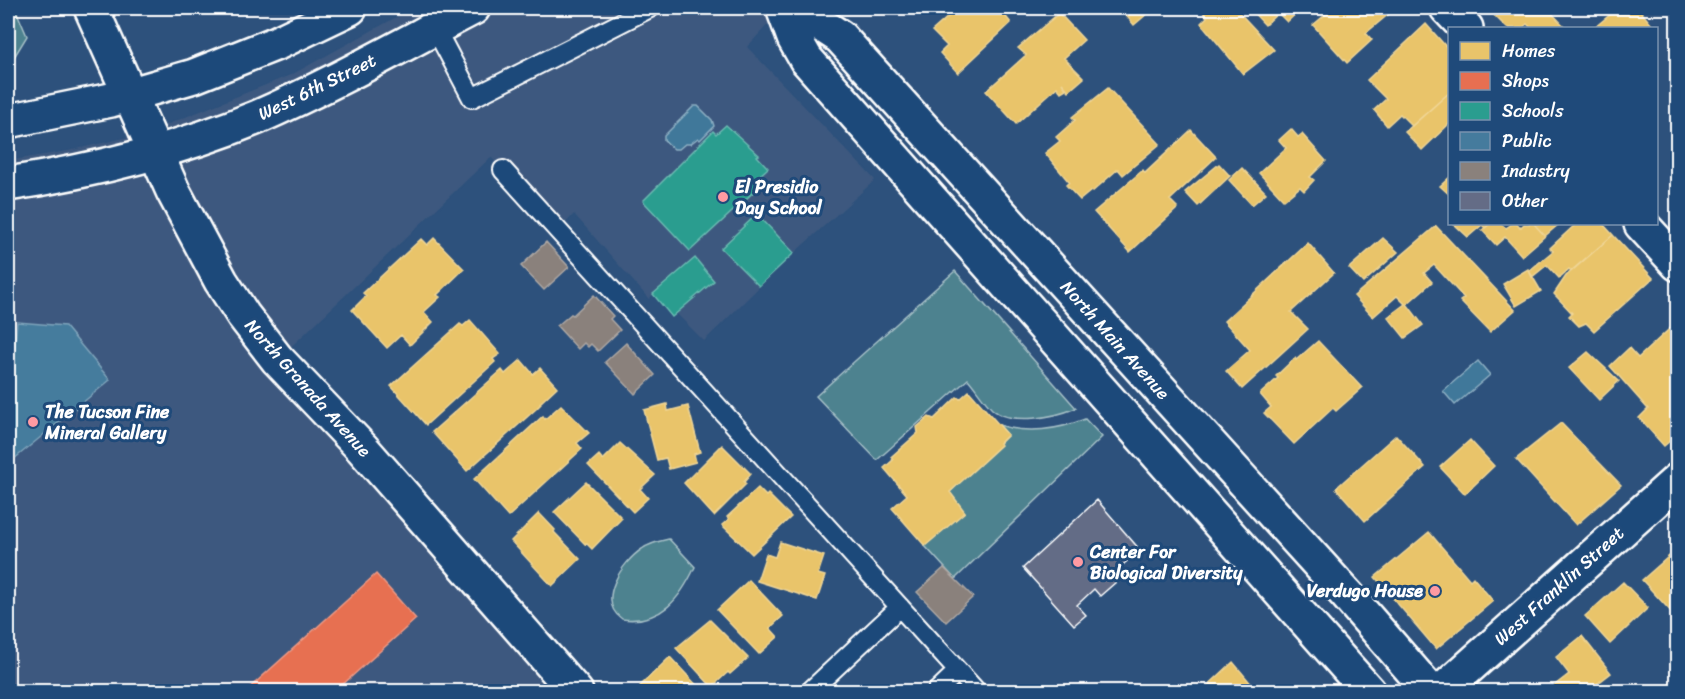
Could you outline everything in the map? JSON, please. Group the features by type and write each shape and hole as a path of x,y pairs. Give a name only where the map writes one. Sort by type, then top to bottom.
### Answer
{"street":[{"name":"North Granada Avenue","path":"92,8 173,191 221,281 253,328 277,359 362,448 576,692"},
{"path":"8,121 111,100 194,76 277,43 350,8"},
{"name":"West 6th Street","path":"8,184 102,166 156,152 258,117 473,8"},
{"name":"North Main Avenue","path":"784,8 794,38 806,59 1369,692"},
{"name":"North Main Avenue","path":"784,8 811,18 840,37 1347,595 1431,692"},
{"path":"1447,8 1465,27"},
{"path":"1642,225 1677,264"},
{"name":"West Franklin Street","path":"1441,692 1677,480"}],"lane":[{"path":"435,28 472,98 650,8"},
{"path":"502,170 976,692"},
{"path":"809,692 900,607"},
{"path":"936,692 958,671"}],"shaded area":[{"path":"413,8 783,8 747,47 875,180 794,253 704,341 676,313 672,317 653,294 649,299 574,214 558,231 491,157 278,359 576,691 8,692 8,161 68,151 146,133 293,74"},
{"path":"694,106 698,106 712,120 714,126 700,140 698,138 690,144 674,149 664,140 664,136"},
{"path":"1478,361 1490,375 1455,405 1443,391"}],"green space":[{"path":"8,8 15,8 27,36 8,67"},
{"path":"955,271 1076,408 1045,417 1021,419 1010,417 992,409 968,379 877,460 816,396"},
{"path":"1085,419 1102,437 955,579 925,546 950,492 1008,435 999,425 1042,430"},
{"path":"669,539 695,567 689,579 676,599 658,613 636,620 622,619 611,602 615,582 620,572 642,549"}],"building: Homes":[{"path":"958,8 999,8 1011,23 958,73 940,53 947,46 932,31"},
{"path":"1120,8 1154,8 1134,25"},
{"path":"1200,8 1235,8 1274,50 1243,74 1201,23 1207,17"},
{"path":"1249,8 1301,9 1287,22 1278,13 1265,25"},
{"path":"1323,8 1396,8 1366,33 1372,40 1347,63 1313,25 1325,15 1321,10"},
{"path":"1487,8 1501,8 1493,14"},
{"path":"1501,8 1547,8 1565,27 1530,27 1527,24 1523,27 1506,27 1493,14"},
{"path":"1618,8 1638,8 1652,25 1649,27 1595,27"},
{"path":"1059,13 1084,40 1064,58 1084,78 1069,91 1062,83 1066,89 1061,92 1057,87 1016,124 986,91 1026,55 1018,48"},
{"path":"1426,24 1448,49 1448,94 1412,126 1400,114 1387,126 1374,110 1386,99 1367,80"},
{"path":"1108,88 1160,144 1123,175 1118,169 1080,200 1066,185 1069,182 1045,153 1060,141 1056,137 1075,120 1072,117"},
{"path":"1448,94 1448,125 1422,150 1405,132"},
{"path":"1291,129 1298,137 1302,134 1326,161 1310,177 1314,180 1304,191 1300,187 1284,200 1259,173 1286,148 1279,140"},
{"path":"1191,130 1216,157 1170,200 1178,208 1130,252 1094,212 1143,170 1145,173"},
{"path":"1219,164 1230,176 1198,206 1185,192"},
{"path":"1242,168 1266,193 1252,205 1229,180"},
{"path":"1448,179 1448,193 1440,186"},
{"path":"1455,225 1482,225 1468,237"},
{"path":"1489,225 1502,225 1506,228 1518,225 1520,228 1523,225 1535,225 1545,236 1522,256 1505,237 1496,245 1482,230"},
{"path":"1535,225 1558,225 1545,236"},
{"path":"1575,225 1604,225 1613,235 1571,271 1569,269 1559,278 1547,265 1532,277 1529,271 1553,251 1550,248"},
{"path":"1436,226 1515,310 1490,332 1460,301 1464,298 1434,265 1424,273 1432,282 1407,304 1423,325 1405,338 1388,317 1405,304 1397,296 1373,317 1354,296"},
{"path":"1613,235 1653,278 1594,331 1586,323 1579,326 1569,316 1572,313 1554,294 1566,276"},
{"path":"434,238 464,269 437,295 440,297 424,312 433,322 410,345 401,335 387,348 352,310 366,296 363,293 421,239 427,245"},
{"path":"1383,238 1398,252 1363,283 1349,268"},
{"path":"1308,243 1334,273 1291,312 1308,329 1242,389 1226,371 1250,350 1224,321"},
{"path":"1528,269 1541,291 1516,306 1503,284"},
{"path":"470,320 500,354 493,359 495,362 426,425 391,386 460,324 463,326"},
{"path":"1678,321 1678,434 1664,446 1639,418 1648,409 1610,366 1629,348 1638,358"},
{"path":"1318,341 1362,388 1336,411 1333,408 1294,444 1264,413 1271,407 1260,394 1295,358 1296,360"},
{"path":"1588,352 1619,381 1599,400 1569,368"},
{"path":"521,360 533,374 540,368 557,387 467,471 432,432 502,370 505,374"},
{"path":"969,391 1008,435 1000,443 1001,445 950,492 965,512 925,546 892,508 907,495 884,468 893,460 891,457 918,433 917,427 929,417 934,419 957,397 960,399"},
{"path":"667,404 668,411 688,406 700,452 694,454 696,462 669,469 666,458 657,460 644,410"},
{"path":"561,405 589,433 577,443 582,449 508,517 474,479 543,416 545,419"},
{"path":"1561,423 1621,485 1576,525 1516,459"},
{"path":"1396,435 1425,467 1365,521 1336,488"},
{"path":"1470,440 1494,466 1465,494 1440,467"},
{"path":"620,443 655,475 640,489 648,498 633,512 588,465 599,455 603,460"},
{"path":"722,445 751,474 744,482 746,484 714,516 684,483"},
{"path":"586,482 622,518 592,549 554,512"},
{"path":"758,488 766,496 768,494 791,517 752,554 722,525 729,519 727,517"},
{"path":"539,513 580,559 552,586 511,541"},
{"name":"Verdugo House","path":"1429,532 1470,580 1473,577 1493,601 1436,649 1375,577"},
{"path":"780,542 824,556 818,574 825,576 817,600 757,581 766,554 775,557"},
{"path":"1675,551 1678,553 1678,619 1642,580"},
{"path":"749,580 783,616 770,628 778,637 759,654 717,610"},
{"path":"1623,582 1648,608 1610,644 1585,616"},
{"path":"710,620 748,658 712,687 676,648"},
{"path":"1582,636 1611,673 1597,684 1603,692 1546,692 1569,674 1556,657"},
{"path":"670,657 703,692 646,692 640,686"},
{"path":"1233,662 1258,692 1201,692"}],"building: Shops":[{"path":"376,574 416,619 341,686 346,692 245,692"}],"building: Schools":[{"path":"726,125 759,155 757,156 768,168 758,177 762,184 690,251 643,201 713,131 716,134"},
{"path":"757,214 794,253 759,286 721,248"},
{"path":"695,258 714,281 672,317 653,294"}],"building: Public":[{"name":"The Tucson Fine Mineral Gallery","path":"17,322 65,326 110,380 8,464 8,374 12,371"}],"building: Industry":[{"path":"546,242 569,267 544,290 521,266"},
{"path":"594,295 613,316 610,319 620,330 598,351 591,344 588,347 584,343 578,349 557,326 571,314 573,315"},
{"path":"626,343 655,375 635,394 605,362"},
{"path":"944,568 973,597 946,622 917,592"}],"building: Other":[{"name":"Center For Biological Diversity","path":"1097,500 1140,550 1118,569 1124,575 1100,596 1094,589 1077,605 1086,615 1074,625 1023,568"}],"place":[{"name":"El Presidio Day School","path":"723,197"},
{"name":"The Tucson Fine Mineral Gallery","path":"33,422"},
{"name":"Center For Biological Diversity","path":"1078,562"},
{"name":"Verdugo House","path":"1435,591"}]}
